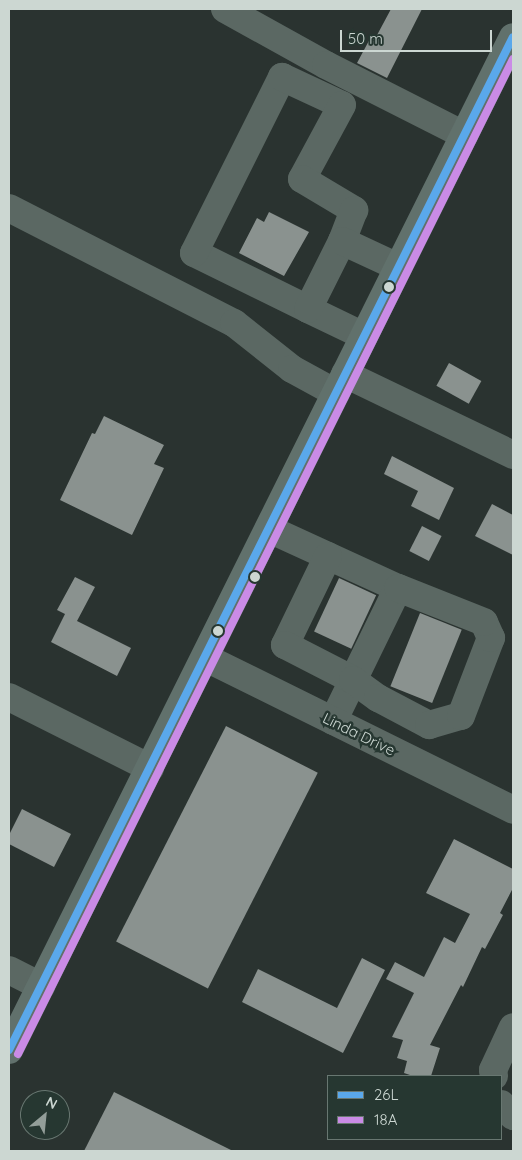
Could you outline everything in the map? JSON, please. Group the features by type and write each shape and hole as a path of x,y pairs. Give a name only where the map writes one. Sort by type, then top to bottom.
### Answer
{"main road":[{"path":"9,1050 206,658 340,383 513,37"}],"street":[{"path":"226,9 326,65 464,135"},
{"path":"308,309 342,241 354,210 302,179 342,105 282,77 194,253 308,309 364,336"},
{"path":"11,216 234,322 285,365 309,380 340,383 513,455"},
{"path":"342,241 398,267"},
{"path":"269,529 398,588 484,622 491,638 461,716 429,725 378,698 353,680 285,645 328,556"},
{"path":"333,721 398,588"},
{"name":"Linda Drive","path":"206,658 513,810"},
{"path":"9,697 150,768"},
{"path":"9,970 41,986"},
{"path":"494,1075 493,1070 513,1027"},
{"path":"502,1105 513,1116"}],"building":[{"path":"391,9 422,9 387,78 357,63 372,35 376,37"},
{"path":"269,212 309,232 284,276 239,253 257,218 264,222"},
{"path":"449,363 481,381 469,404 436,386"},
{"path":"104,416 164,445 154,464 164,468 132,535 60,500 92,433 95,434"},
{"path":"392,456 454,488 439,520 411,506 418,491 384,474"},
{"path":"492,504 513,515 513,555 475,536"},
{"path":"422,526 442,536 429,561 409,551"},
{"path":"75,577 95,587 77,621 131,648 117,676 51,642 65,614 57,610"},
{"path":"339,578 376,595 351,649 314,631"},
{"path":"420,613 462,630 432,703 390,686"},
{"path":"226,726 318,773 208,988 116,942"},
{"path":"22,809 71,834 54,867 9,844 9,835"},
{"path":"454,839 513,869 513,888 500,913 503,915 485,949 482,947 463,987 461,985 430,1045 440,1048 431,1075 410,1075 404,1073 407,1061 397,1058 403,1040 392,1037 414,993 386,979 395,962 424,977 444,937 455,943 470,914 426,893"},
{"path":"362,958 385,970 343,1053 242,1002 258,969 337,1008"},
{"path":"114,1092 233,1151 84,1151"}],"transit line":[{"name":"26L","path":"9,1050 513,37"},
{"name":"18A","path":"18,1054 513,59"}]}
